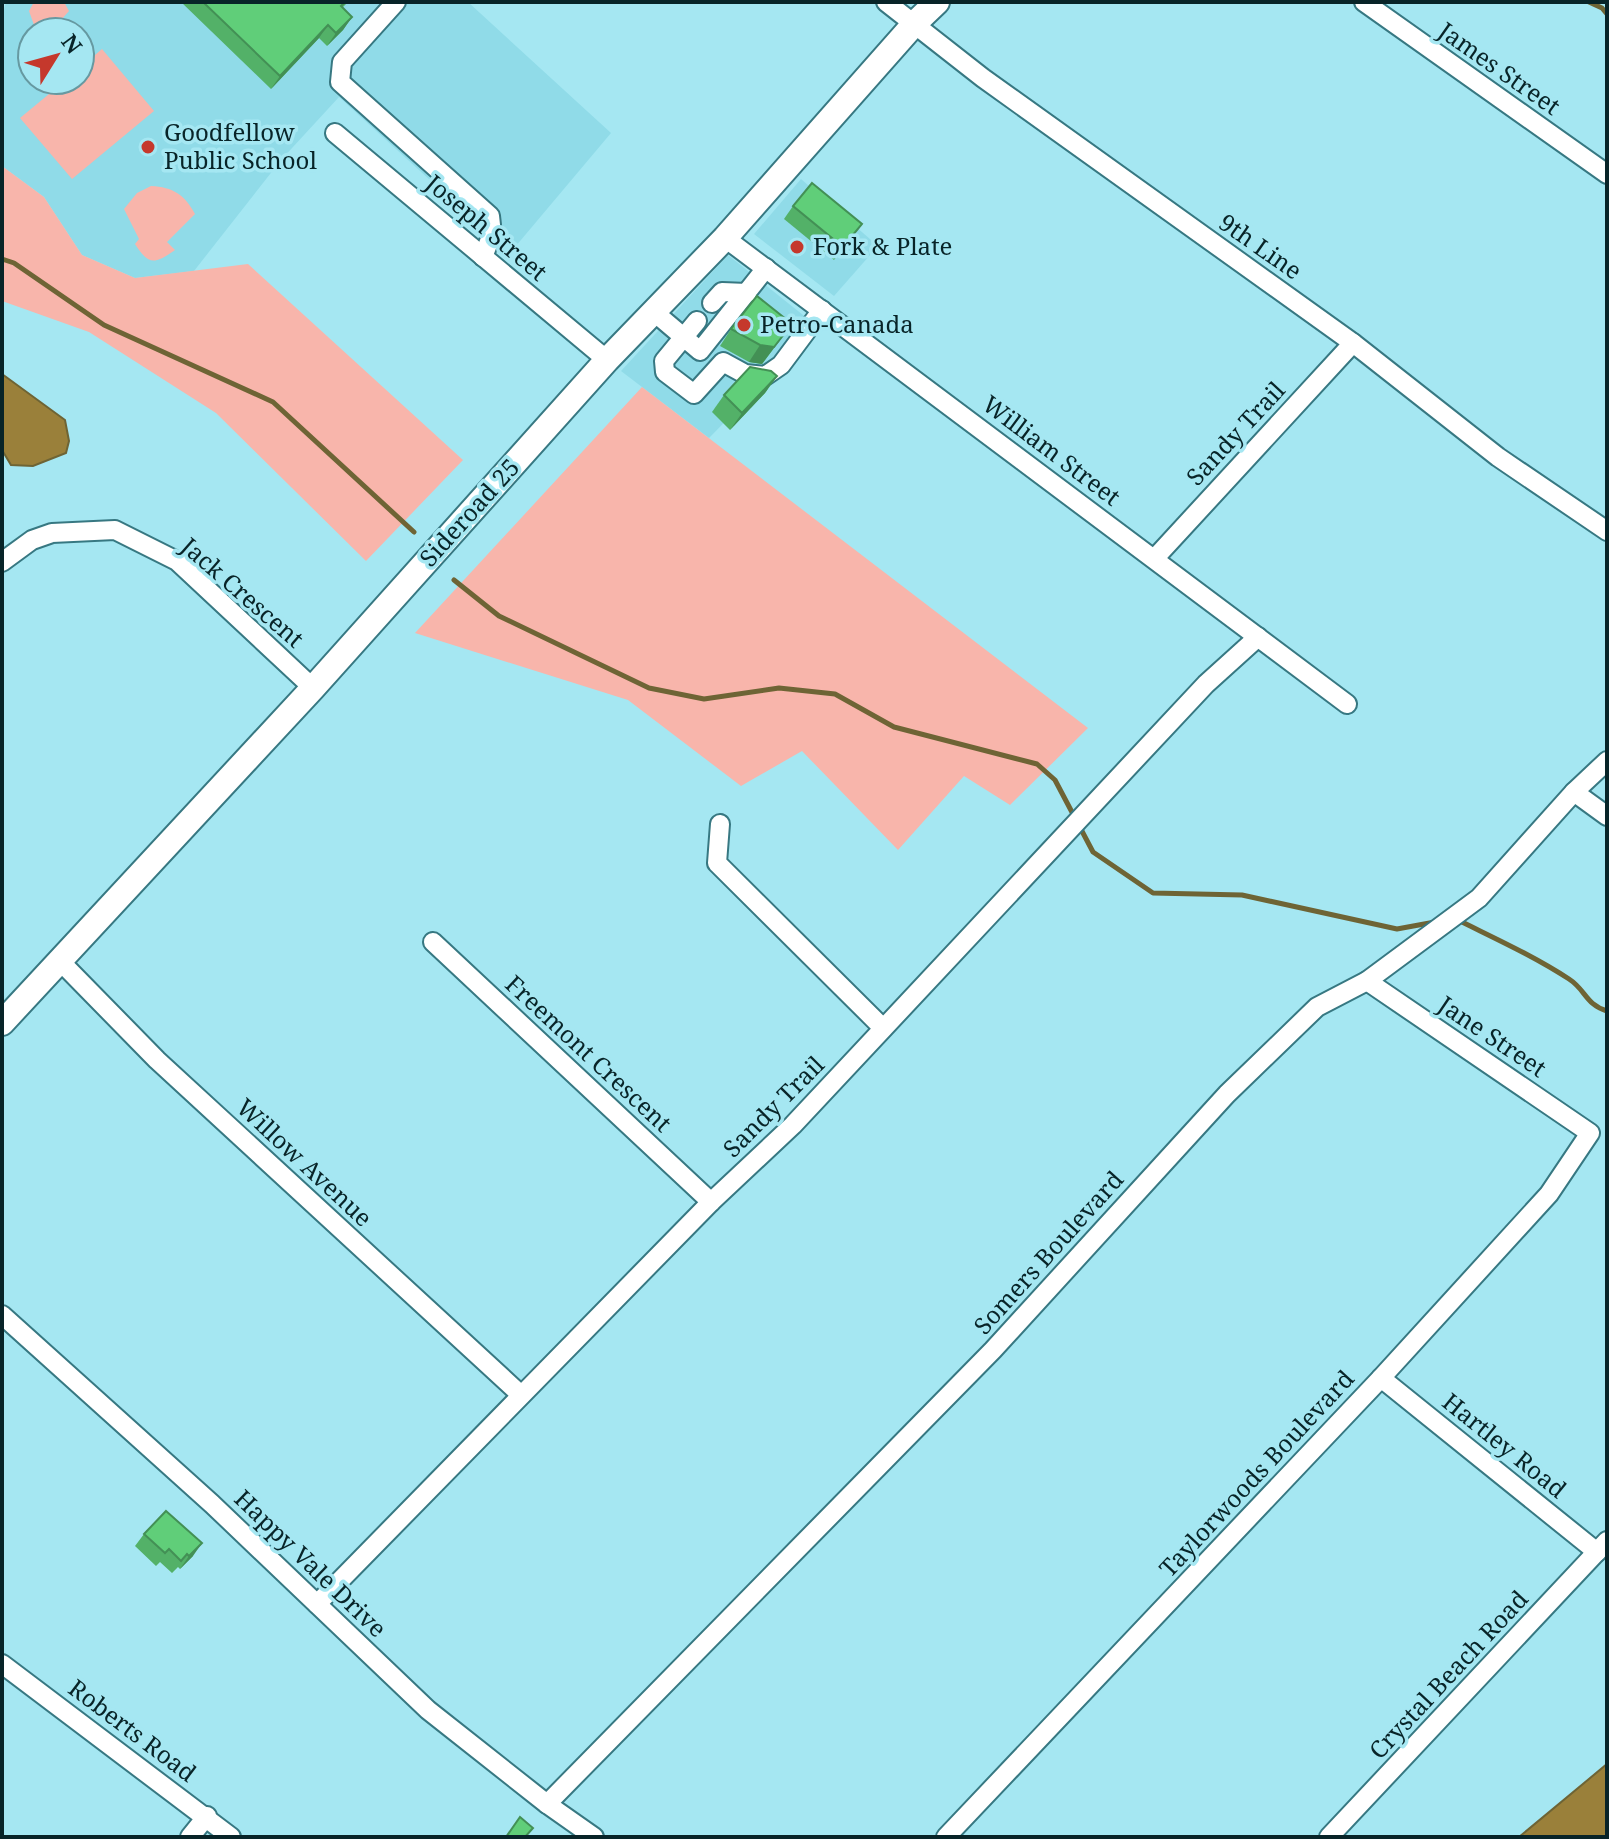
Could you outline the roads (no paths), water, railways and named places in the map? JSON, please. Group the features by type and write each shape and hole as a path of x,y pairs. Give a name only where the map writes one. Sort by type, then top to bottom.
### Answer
{"main road":[{"name":"Sideroad 25","path":"2,1023 313,688 607,360 725,238 937,2"}],"street":[{"path":"396,2 342,62 340,82 490,216 492,234 483,257"},
{"name":"9th Line","path":"886,2 983,78 1353,343 1498,457 1607,531"},
{"name":"James Street","path":"1364,2 1607,174"},
{"name":"Joseph Street","path":"335,133 607,360"},
{"name":"William Street","path":"725,238 1347,704"},
{"path":"654,312 700,351 766,268"},
{"path":"712,303 722,292 747,293"},
{"path":"697,321 664,361 665,372 694,394 723,362 745,374 765,376 781,365 822,310"},
{"name":"Sandy Trail","path":"1155,558 1353,343"},
{"name":"Jack Crescent","path":"2,562 32,540 52,533 115,530 177,561 313,688"},
{"name":"Sandy Trail","path":"317,1604 520,1394 711,1202 793,1125 1196,695 1258,637"},
{"name":"Somers Boulevard","path":"547,1804 993,1350 1227,1094 1317,1007 1367,981 1479,898 1574,792 1607,761"},
{"path":"1574,792 1607,816"},
{"path":"720,824 717,863 883,1028"},
{"name":"Freemont Crescent","path":"433,942 711,1202"},
{"name":"Willow Avenue","path":"60,961 157,1060 520,1394"},
{"name":"Jane Street","path":"1367,981 1590,1133"},
{"name":"Taylorwoods Boulevard","path":"946,1837 1381,1378 1549,1194 1590,1133"},
{"name":"Happy Vale Drive","path":"2,1315 212,1504 428,1710 594,1837"},
{"name":"Hartley Road","path":"1381,1378 1604,1548"},
{"name":"Crystal Beach Road","path":"1329,1837 1604,1548"},
{"name":"Roberts Road","path":"2,1664 231,1837"},
{"path":"190,1837 207,1816"}],"waterway":[{"path":"1589,2 1607,14"},
{"path":"2,259 14,263 104,325 273,402 414,532"},
{"path":"454,580 499,616 649,688 704,699 779,688 835,694 894,727 1037,764 1055,780 1093,852 1153,893 1242,895 1397,929 1435,922"},
{"path":"1456,919 1556,971 1575,983 1594,1005 1607,1011"}],"place":[{"name":"Goodfellow Public School","path":"148,147"},
{"name":"Fork & Plate","path":"797,247"},
{"name":"Petro-Canada","path":"744,325"}]}
